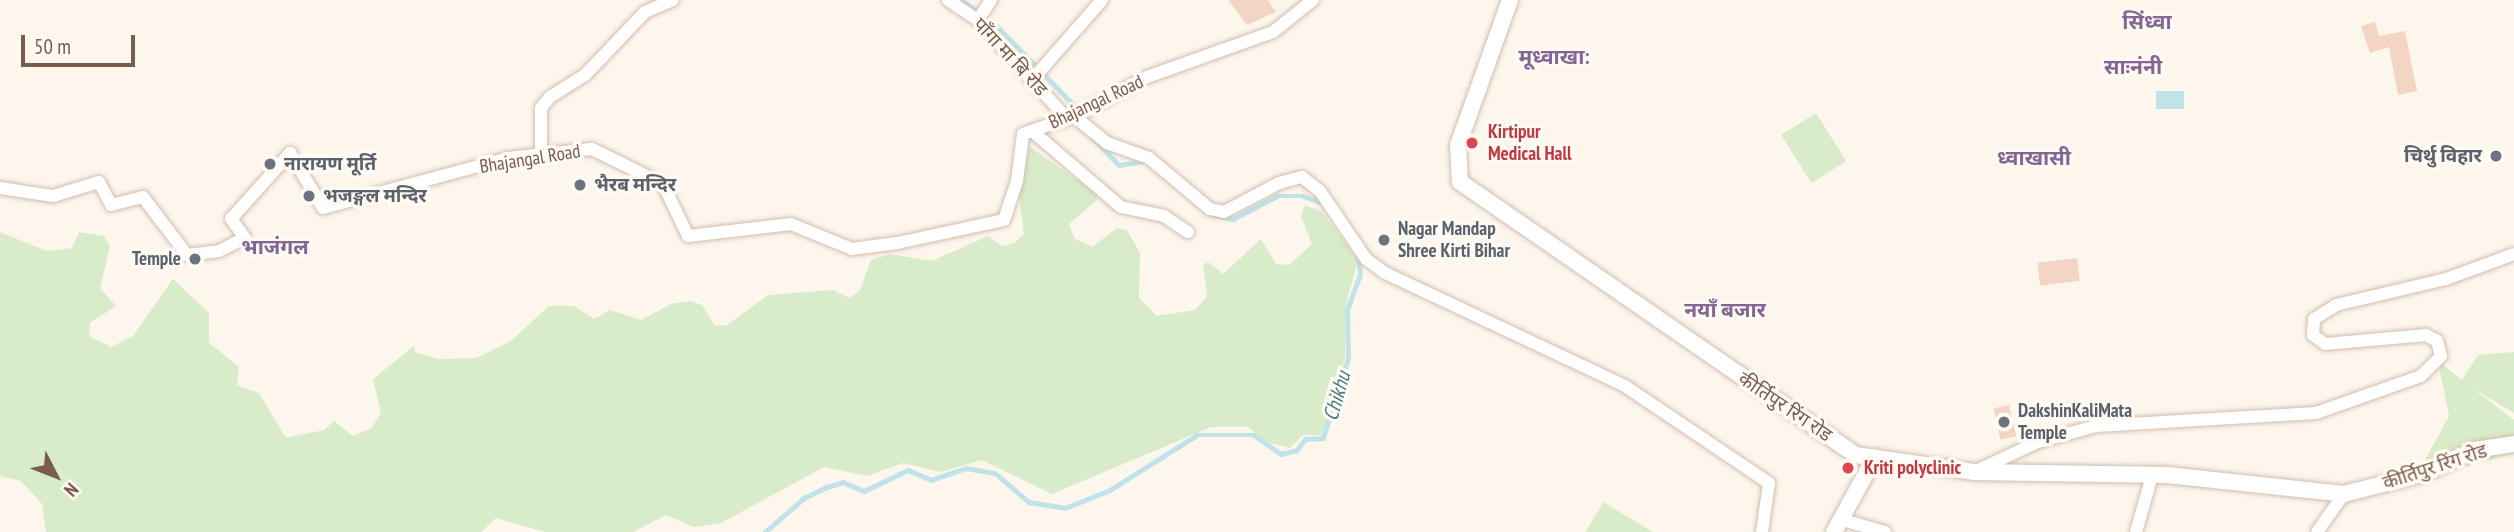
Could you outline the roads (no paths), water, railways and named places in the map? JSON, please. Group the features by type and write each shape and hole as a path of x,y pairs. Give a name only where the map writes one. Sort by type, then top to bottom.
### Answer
{"street":[{"path":"541,155 541,108 550,97 585,75 645,12 673,0"},
{"name":"पाँगा मा बि रोड","path":"948,0 978,20 1070,118 1107,143 1149,158 1210,209 1224,212 1279,183 1302,177 1320,191 1366,259 1385,273 1625,386 1769,484 1762,532"},
{"path":"978,20 991,0"},
{"path":"1032,80 1102,0"},
{"name":"कीर्तिपुर रिंग रोड","path":"1510,0 1458,145 1460,182 1856,455 1974,472 2152,476 2344,494 2425,473 2474,450 2514,444"},
{"name":"Bhajangal Road","path":"0,188 53,196 99,183 111,205 143,197 187,255 219,251 245,238 231,219 290,153 323,208 508,158 592,149 663,184 688,236 791,224 852,249 955,234 1004,220 1017,181 1023,134 1070,118 1147,77 1273,32 1310,1"},
{"path":"1032,131 1121,207 1164,216 1188,232"},
{"path":"1974,472 2038,442 2096,426 2316,413 2421,376 2441,356 2437,341 2426,335 2325,344 2313,335 2314,319 2336,305 2446,279 2514,254"},
{"path":"1875,457 1839,526 1885,532"},
{"path":"2136,532 2152,476"},
{"path":"2317,532 2344,494"}],"water":[{"path":"2156,91 2184,91 2184,109 2156,109"}],"waterway":[{"name":"Chikhu","path":"961,0 993,22 1080,111"},
{"name":"Chikhu","path":"1093,138 1119,165 1144,161"},
{"name":"Chikhu","path":"1211,214 1233,219 1277,196 1303,196 1323,203"},
{"name":"Chikhu","path":"765,532 804,498 827,487 843,482 864,491 908,470 931,480 966,468 995,473 1029,502 1065,508 1110,490 1197,435 1254,435 1281,454 1297,450 1305,439 1323,438 1348,358 1347,310 1360,275 1358,256"}],"place":[{"name":"Kirtipur Medical Hall","path":"1472,143"},
{"name":"चिर्थु विहार","path":"2496,156"},
{"name":"नारायण मूर्ति","path":"270,164"},
{"name":"भैरब मन्दिर","path":"580,185"},
{"name":"भजङ्गल मन्दिर","path":"309,196"},
{"name":"Nagar Mandap Shree Kirti Bihar","path":"1384,240"},
{"name":"Temple","path":"195,259"},
{"name":"DakshinKaliMata Temple","path":"2004,422"},
{"name":"Kriti polyclinic","path":"1848,468"}],"district":[{"name":"सिंध्वा","path":"2147,22"},
{"name":"मूध्वाखा:","path":"1554,57"},
{"name":"साःनंनी","path":"2133,67"},
{"name":"ध्वाखासी","path":"2034,158"},
{"name":"भाजंगल","path":"275,247"},
{"name":"नयाँ बजार","path":"1725,310"}]}
